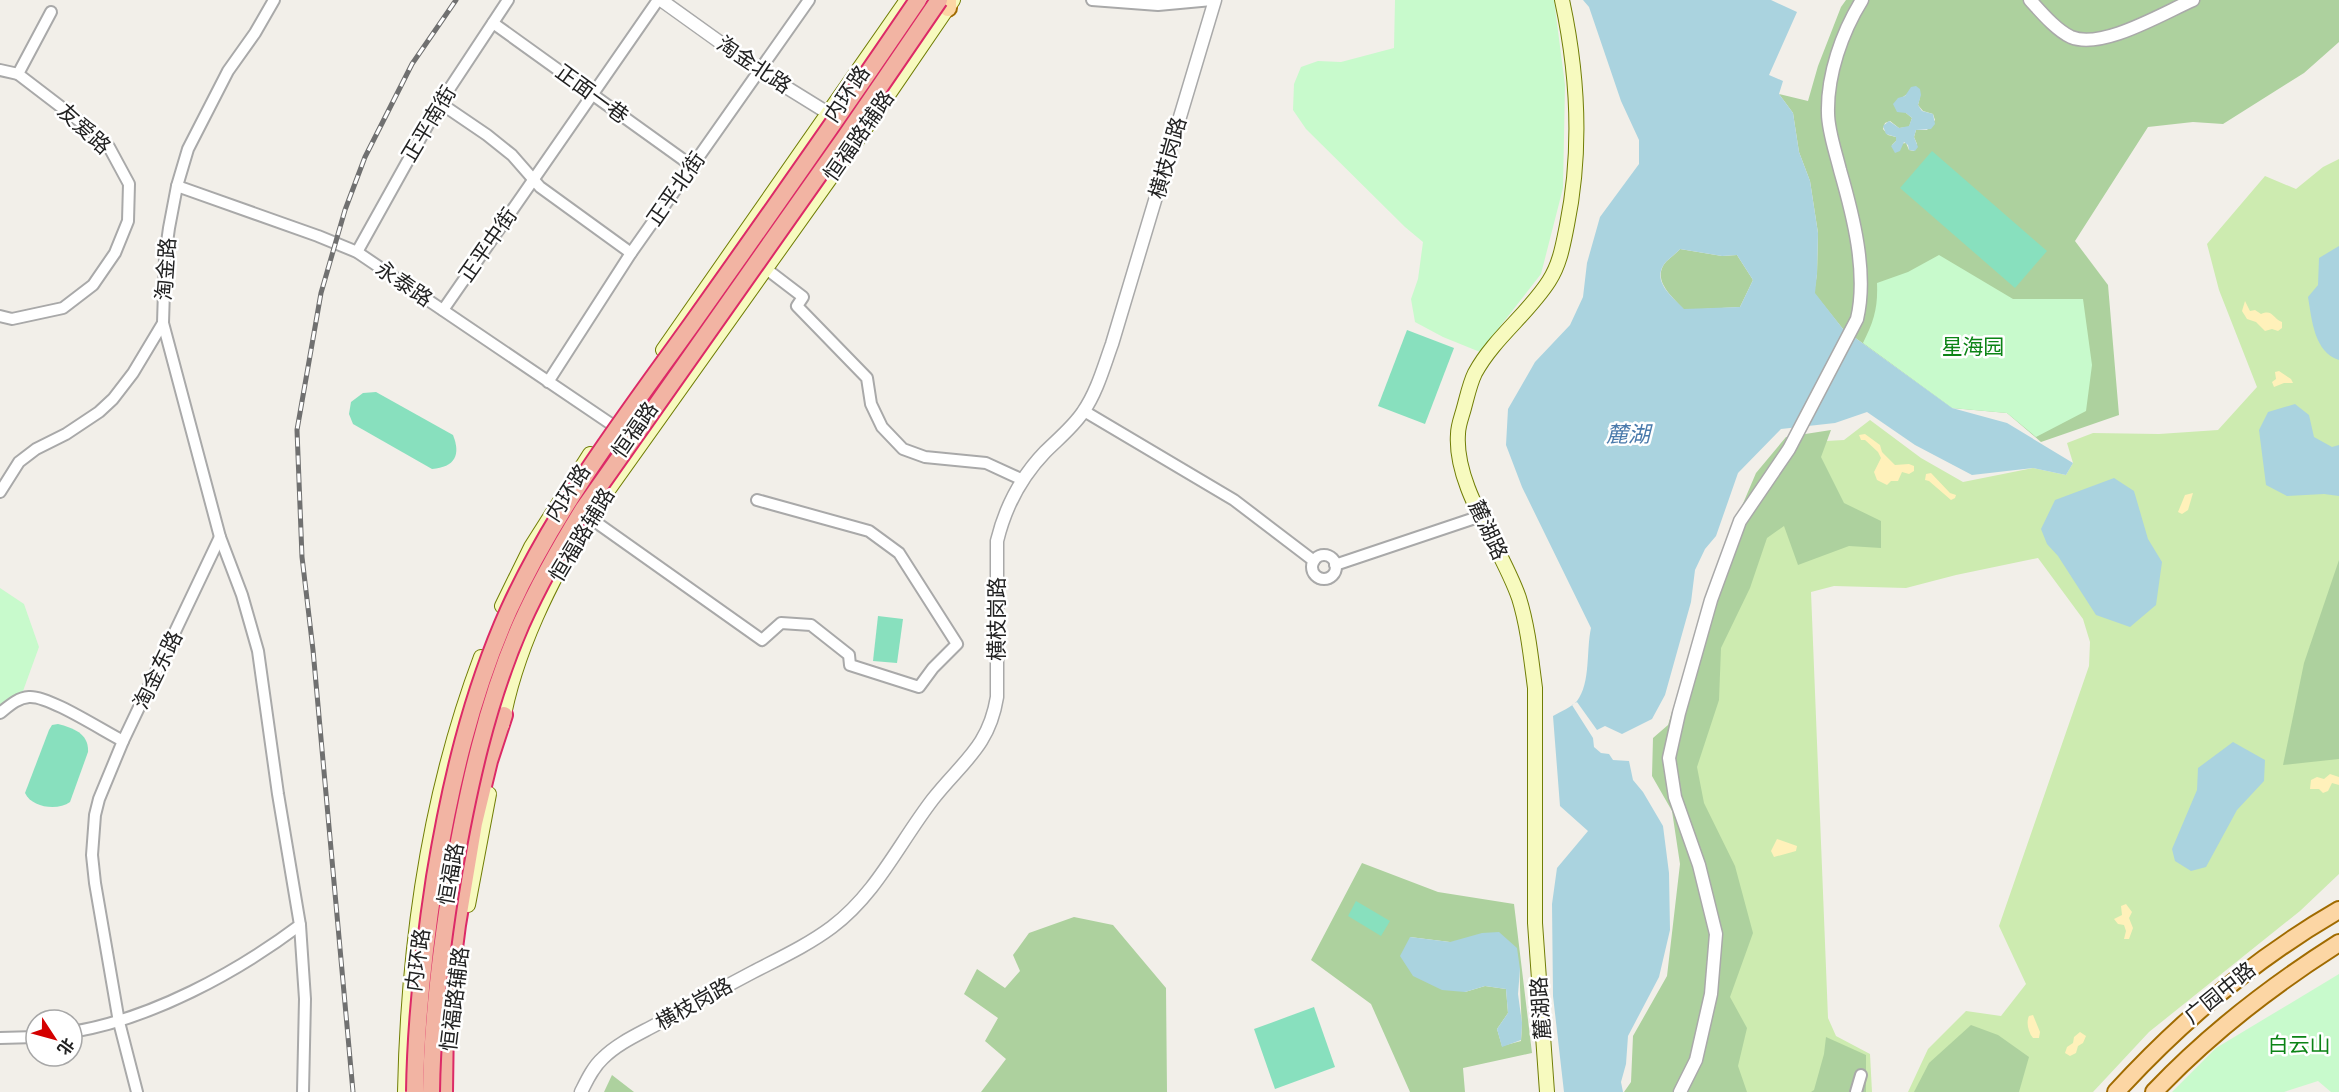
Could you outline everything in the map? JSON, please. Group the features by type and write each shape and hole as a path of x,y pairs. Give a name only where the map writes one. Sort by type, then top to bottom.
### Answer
{"highway":[{"name":"内环路","path":"416,1092 416,1032 421,976 450,796 471,714 508,611 544,541 600,453 919,0"},
{"name":"内环路","path":"430,1092 436,987 462,821 488,715 521,624 561,546 584,508 846,136 945,2"},
{"path":"444,1092 445,1018 449,975 474,823 489,761 504,715"}],"main road":[{"name":"恒福路辅路","path":"444,1092 459,960 504,715 519,664 562,564 575,507 610,424 839,120 907,0"},
{"name":"恒福路","path":"416,1092 419,1020 428,935 448,816 463,746 486,674 508,617 545,543 575,507 919,0"},
{"name":"麓湖路","path":"1547,1092 1534,919 1535,688 1531,652 1519,599 1481,516 1457,451 1458,431 1474,374 1549,282 1562,250 1575,177 1576,115 1572,56 1562,0"},
{"name":"恒福路辅路","path":"405,1092 412,961 432,840 451,752 474,677 498,615 531,548 575,507 765,268 856,142 945,2"},
{"name":"恒福路","path":"839,120 945,2"},
{"name":"恒福路","path":"430,1092 434,990 448,888 469,778 496,683 517,628 575,507"},
{"path":"496,683 504,715"},
{"name":"广园中路","path":"2115,1092 2181,1025 2215,995 2265,957 2339,910"},
{"name":"广园中路","path":"2154,1092 2207,1040 2240,1012 2339,943"}],"street":[{"name":"淘金路","path":"0,492 19,462 36,449 66,434 99,412 113,399 133,373 163,323 165,257 177,186 188,149 210,102 274,0"},
{"name":"正平南街","path":"357,252 440,103 508,0"},
{"name":"淘金北路","path":"659,0 760,71 839,120"},
{"name":"正平中街","path":"443,310 659,0"},
{"name":"正平北街","path":"548,382 631,253 809,0"},
{"path":"1092,0 1158,5 1214,0"},
{"name":"横枝岗路","path":"581,1092 597,1064 613,1050 713,993 794,951 831,928 850,912 888,868 933,800 977,748 987,732 994,715 996,697 997,541 1009,506 1023,480 1033,465 1084,411 1096,388 1112,344 1214,0"},
{"path":"1684,1091 1696,1060 1711,994 1716,934 1699,865 1675,797 1669,758 1679,713 1711,600 1740,522 1789,449 1857,319 1862,300 1850,204 1828,113 1833,72 1849,20 1862,0"},
{"path":"2030,0 2044,16 2071,36 2090,41 2112,37 2193,0"},
{"path":"18,74 51,12"},
{"name":"正面一巷","path":"493,22 692,166"},
{"name":"友爱路","path":"0,69 18,74 82,123 109,147 129,184 128,221 115,253 93,285 63,308 12,319 0,316"},
{"path":"440,103 504,148 540,187 631,253"},
{"name":"永泰路","path":"177,186 357,252 610,424"},
{"path":"765,268 804,297 797,306 867,378 872,404 882,427 903,449 925,457 986,464 1023,480"},
{"path":"163,323 220,537 242,595 258,651 300,926 305,999 303,1092"},
{"path":"1084,411 1234,500 1314,561"},
{"path":"575,507 762,640 781,623 811,625 849,656 850,665 919,687 933,668 957,644 899,553 869,531 756,500"},
{"path":"1335,565 1481,516"},
{"name":"淘金东路","path":"137,1092 119,1022 94,884 92,836 99,799 123,741 220,537"},
{"path":"1320,556 1328,556 1335,565 1332,576 1321,579 1313,572 1314,561 1320,556"},
{"path":"0,713 20,699 36,697 123,741"},
{"path":"84,1029 119,1022 171,1001 269,948 300,926"},
{"path":"0,1038 24,1037"},
{"path":"1856,1092 1861,1075"}],"green space":[{"path":"1395,0 1554,0 1565,85 1563,188 1541,274 1480,352 1443,337 1415,322 1411,299 1418,279 1423,242 1306,129 1293,110 1294,84 1301,67 1318,61 1341,62 1394,48"},
{"path":"1846,0 2339,0 2339,42 2304,73 2223,124 2193,122 2148,127 2075,241 2108,285 2119,415 2041,442 2007,413 1952,408 1843,329 1814,293 1818,233 1810,181 1799,152 1793,113 1779,94 1808,101 1818,66 1841,7","holes":["1907,94 1920,97 1918,105 1923,111 1933,114 1935,120 1927,130 1916,130 1914,137 1917,144 1914,151 1909,150 1906,143 1892,145 1896,137 1888,135 1883,129 1885,123 1890,121 1899,128 1909,127 1912,118 1906,113 1903,97"]},
{"path":"1932,151 2047,251 2015,288 1900,188"},
{"path":"2339,159 2339,874 2300,911 2149,1032 2093,1092 1908,1092 1928,1049 1966,1011 2001,1016 2026,984 1999,926 2089,666 2090,642 2083,619 2038,558 1906,588 1834,586 1811,592 1828,1018 1836,1036 1870,1054 1872,1092 1688,1092 1680,794 1740,521 1808,442 1844,440 1870,420 1921,458 1963,482 2033,468 2066,475 2073,463 2067,443 2093,433 2159,434 2218,430 2257,387 2219,290 2207,244 2265,176 2296,189 2323,167"},
{"path":"1680,249 1722,256 1737,255 1753,280 1740,307 1684,310 1666,290 1661,278 1664,264"},
{"name":"星海园","path":"1939,255 2013,299 2083,299 2092,365 2086,411 2036,437 2007,413 1952,408 1863,343 1874,314 1877,283 1908,272"},
{"path":"1407,330 1454,348 1425,424 1378,406"},
{"path":"376,392 453,435 456,454 451,463 432,469 353,424 349,414 351,402 363,393"},
{"path":"1831,430 1821,457 1844,503 1881,521 1881,548 1849,546 1798,565 1784,526 1767,538 1750,588 1721,648 1719,700 1697,767 1704,803 1735,866 1753,933 1730,997 1747,1028 1738,1066 1747,1092 1624,1092 1631,1082 1633,1036 1667,976 1680,864 1672,811 1652,776 1653,738 1668,725 1716,567 1756,473 1786,437"},
{"path":"2339,560 2339,759 2283,765 2304,663"},
{"path":"0,588 24,604 39,647 23,691 0,709"},
{"path":"878,616 903,619 897,663 873,661"},
{"path":"58,724 75,730 83,736 88,752 70,802 52,807 33,802 25,793 49,730 52,725"},
{"path":"1362,863 1438,892 1514,904 1532,1053 1463,1068 1465,1092 1410,1092 1371,1004 1311,960","holes":["1410,937 1450,942 1520,969 1521,1041 1502,1046 1497,1029 1508,1013 1506,989 1485,986 1465,992"]},
{"path":"1356,901 1390,921 1381,936 1348,916"},
{"path":"1074,917 1113,925 1166,988 1167,1092 981,1092 1006,1059 985,1041 998,1018 964,994 977,969 1005,988 1020,971 1013,955 1029,933"},
{"name":"白云山","path":"2339,974 2339,1092 2331,1092 2318,1081 2284,1092 2172,1092 2216,1048"},
{"path":"1314,1007 1335,1067 1275,1089 1254,1029"},
{"path":"1971,1025 1998,1035 2029,1057 2019,1092 1914,1092 1929,1063"},
{"path":"1826,1037 1866,1055 1866,1092 1811,1092 1814,1090 1824,1054"},
{"path":"612,1075 634,1092 604,1092"}],"sand":[{"path":"2245,301 2250,311 2255,310 2261,314 2270,313 2282,322 2282,328 2278,331 2272,329 2265,331 2256,322 2247,319 2242,311"},
{"path":"2279,371 2293,383 2284,383 2274,387 2272,382 2276,379 2275,372"},
{"path":"1865,434 1880,445 1882,452 1895,465 1909,464 1914,466 1914,471 1909,474 1902,472 1898,481 1891,481 1887,485 1877,480 1874,472 1881,458 1865,440 1861,440 1859,435"},
{"path":"1931,473 1950,493 1956,495 1955,498 1951,500 1925,480 1926,474"},
{"path":"2193,493 2188,510 2182,514 2178,512 2185,495"},
{"path":"2330,774 2339,777 2339,785 2332,783 2328,791 2323,793 2319,789 2310,789 2311,780 2317,777 2324,779"},
{"path":"1777,839 1797,846 1796,851 1774,857 1771,851"},
{"path":"2126,904 2132,912 2129,918 2133,928 2129,939 2124,939 2126,931 2124,925 2118,924 2114,919 2122,915 2121,906"},
{"path":"2033,1015 2040,1032 2039,1038 2033,1038 2029,1030 2028,1018"},
{"path":"2080,1032 2086,1036 2083,1043 2078,1046 2076,1053 2070,1056 2065,1053 2067,1047 2073,1043 2074,1037"}],"water":[{"name":"麓湖","path":"1583,0 1771,0 1797,12 1769,75 1783,81 1779,94 1793,113 1799,152 1810,181 1818,233 1815,293 1843,329 1952,408 2007,423 2073,463 2066,475 2033,468 1972,475 1915,445 1867,412 1835,423 1781,429 1738,473 1716,536 1705,549 1695,570 1691,602 1665,695 1652,719 1622,734 1605,726 1597,730 1577,702 1574,704 1581,694 1586,676 1591,628 1522,487 1506,445 1508,409 1535,362 1570,325 1583,297 1587,263 1600,217 1639,164 1639,140 1621,101 1589,7","holes":["1680,249 1722,256 1737,255 1753,280 1740,307 1684,309 1666,290 1661,278 1663,266"]},
{"path":"1916,86 1920,89 1918,105 1922,111 1933,114 1935,124 1931,129 1916,130 1914,137 1918,147 1915,151 1909,150 1908,145 1904,142 1900,151 1895,153 1891,146 1896,141 1896,137 1886,134 1883,126 1889,121 1899,128 1909,126 1912,118 1906,113 1897,112 1893,104 1898,98 1905,96 1911,87"},
{"path":"2339,246 2339,360 2331,356 2319,343 2308,297 2318,285 2319,258"},
{"path":"2295,404 2309,415 2314,437 2332,447 2339,445 2339,496 2324,494 2287,496 2266,485 2259,430 2268,412"},
{"path":"2114,478 2134,491 2148,539 2162,562 2156,605 2130,627 2096,615 2058,556 2047,544 2041,529 2055,500"},
{"path":"1572,705 1593,738 1594,747 1601,753 1609,754 1613,760 1629,761 1633,780 1643,792 1663,826 1669,873 1670,930 1659,977 1628,1036 1626,1064 1621,1082 1623,1092 1564,1092 1553,996 1552,904 1557,868 1588,831 1560,806 1553,716"},
{"path":"2233,742 2265,760 2264,781 2237,810 2206,867 2191,871 2175,861 2172,849 2197,790 2198,768"},
{"path":"1499,932 1517,948 1520,969 1518,994 1522,1023 1521,1040 1502,1047 1497,1029 1508,1013 1506,989 1485,986 1465,992 1442,990 1413,976 1400,956 1410,937 1450,942 1482,933"}],"railway":[{"path":"353,1092 313,650 302,557 297,430 321,293 345,210 365,157 412,64 456,0"}]}
